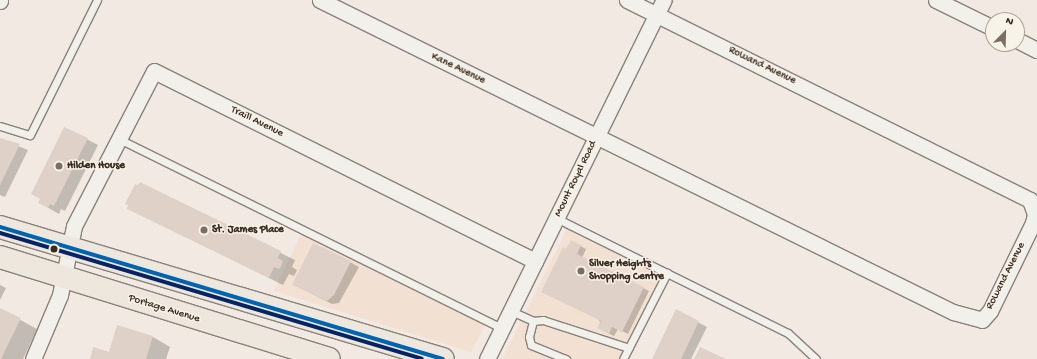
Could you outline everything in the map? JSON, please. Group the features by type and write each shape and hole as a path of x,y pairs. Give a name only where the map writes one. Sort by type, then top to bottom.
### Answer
{"highway":[{"path":"0,227 443,359"},
{"name":"Portage Avenue","path":"0,258 329,359"}],"street":[{"name":"Kane Avenue","path":"320,0 597,137"},
{"path":"627,0 657,15"},
{"name":"Mount Royal Road","path":"487,359 664,0"},
{"path":"936,0 985,24"},
{"name":"Rowand Avenue","path":"597,137 953,312 982,320 997,297 1033,223 1034,206 1027,197 657,15"},
{"path":"1025,44 1037,50"},
{"name":"Traill Avenue","path":"33,359 60,295 72,248 74,226 154,71 535,260"}],"lane":[{"path":"0,126 30,135 97,0"},
{"path":"119,139 502,328"},
{"path":"556,218 788,333 816,359"},
{"path":"623,359 667,273"},
{"path":"511,311 533,320 543,320 629,348"},
{"path":"533,320 529,337 531,345 566,359"}],"shaded area":[{"path":"569,225 666,273 622,359 502,359"},
{"path":"302,232 487,322 471,352 274,291"}],"building":[{"name":"Hilden House","path":"64,127 88,138 54,206 50,204 48,208 38,203 40,199 31,194"},
{"path":"0,138 20,144 0,185"},
{"name":"St. James Place","path":"140,182 281,251 278,258 283,261 280,269 274,267 269,278 127,209 128,205 125,204 135,184 138,185"},
{"name":"Silver Heights Shopping Centre","path":"571,240 581,245 577,254 644,287 622,332 612,327 609,334 597,328 601,321 541,292 563,247 566,249"},
{"path":"313,243 351,261 334,295 327,301 292,285"},
{"path":"0,308 21,318 1,359 0,359"},
{"path":"676,309 699,321 681,359 652,359"},
{"path":"117,325 153,336 146,359 90,359 93,347 109,352"},
{"path":"700,347 726,359 694,359"}],"transit line":[{"path":"0,227 443,359"},
{"path":"0,233 422,359"}],"place":[{"name":"Hilden House","path":"59,166"},
{"name":"St. James Place","path":"204,230"},
{"name":"Silver Heights Shopping Centre","path":"581,271"}]}
